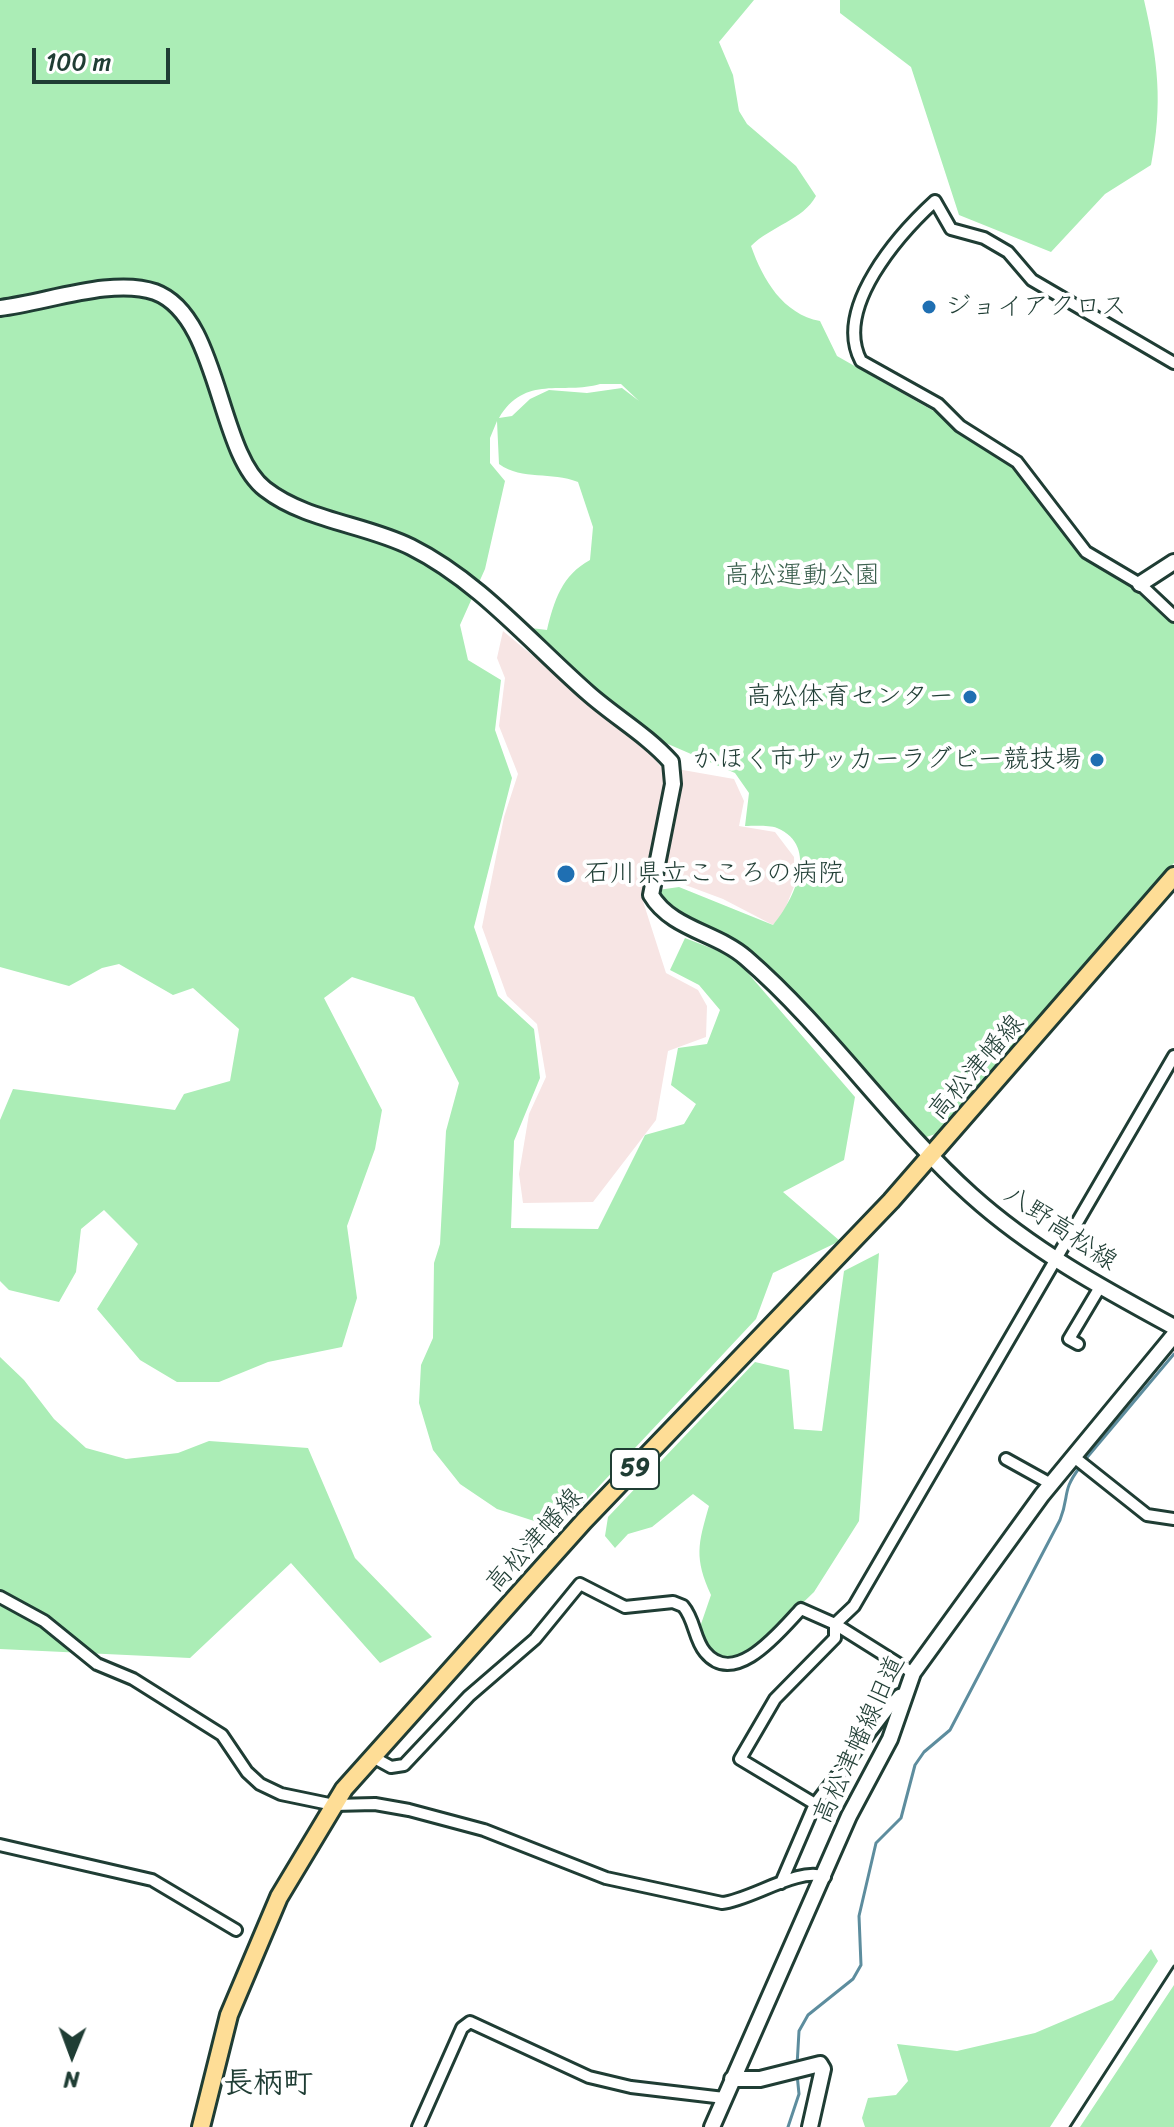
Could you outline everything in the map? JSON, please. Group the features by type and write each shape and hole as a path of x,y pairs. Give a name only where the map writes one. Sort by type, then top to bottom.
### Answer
{"main road":[{"name":"高松津幡線","path":"201,2127 229,2015 279,1897 334,1805 371,1756 584,1521 931,1156 1172,882"}],"street":[{"path":"1174,363 1032,280 1008,252 984,238 951,229 935,201 893,245 876,271 866,288 854,336 861,361 938,404 960,426 1017,462 1086,552 1140,584 1174,616"},
{"name":"八野高松線","path":"0,308 129,287 156,293 171,302 187,321 203,351 239,448 263,488 311,511 409,546 450,568 589,694 671,762 673,784 651,895 666,914 744,955 931,1156 1004,1223 1053,1260 1174,1327"},
{"path":"1140,584 1174,562"},
{"path":"815,1804 740,1759 775,1699 835,1638 835,1624 854,1606 1174,1056"},
{"path":"1078,1344 1069,1339 1100,1287"},
{"name":"高松津幡線旧道","path":"712,2127 825,1877 849,1816 890,1739 913,1673 1051,1484 1174,1335"},
{"path":"1075,1458 1147,1515 1174,1519"},
{"path":"1006,1459 1051,1484"},
{"path":"371,1756 391,1767 404,1765 469,1696 535,1639 580,1584 625,1607 673,1602 683,1606 706,1654 717,1662 731,1665 745,1660 786,1629 801,1609 835,1624 913,1673"},
{"path":"0,1597 44,1621 97,1664 133,1679 222,1735 247,1772 260,1784 281,1794 334,1805 375,1804 409,1810 484,1830 606,1878 722,1903 741,1901 781,1883 817,1874 825,1877"},
{"path":"781,1883 815,1804 899,1695 906,1693"},
{"path":"0,1845 152,1880 236,1930"},
{"path":"418,2127 462,2028 470,2022 589,2077 631,2087 724,2098"},
{"path":"732,2079 760,2079 820,2064 823,2069 810,2127"}],"shaded area":[{"path":"503,631 651,754 660,766 734,779 744,801 739,826 775,832 794,857 795,884 783,914 773,925 723,899 672,880 641,895 666,973 698,990 707,1006 706,1037 668,1051 656,1120 593,1202 523,1203 519,1174 529,1114 546,1077 537,1024 507,996 482,927 504,817 518,774 499,726 505,678 497,658"}],"green space":[{"name":"高松運動公園","path":"0,0 754,0 719,42 733,75 739,111 747,124 796,166 816,196 803,211 751,246 762,271 785,303 795,311 820,321 837,356 960,426 1006,445 998,456 1017,469 1083,554 1132,581 1174,618 1174,863 942,1132 923,1138 791,998 698,924 671,909 658,890 679,887 773,925 795,888 800,860 797,847 790,836 777,828 745,826 749,793 735,773 661,741 578,678 529,634 531,628 547,630 556,599 566,581 590,560 593,527 578,482 518,472 499,464 497,421 490,438 490,463 505,481 485,569 460,625 468,660 501,680 495,730 512,778 474,927 498,996 534,1029 540,1078 514,1141 511,1228 598,1229 645,1135 684,1124 696,1104 671,1085 678,1048 707,1044 720,1010 699,985 670,970 685,938 734,957 855,1097 844,1160 783,1192 840,1241 773,1273 756,1319 559,1529 497,1509 460,1484 433,1450 419,1403 421,1365 433,1338 434,1263 440,1244 446,1131 459,1083 414,997 352,977 324,998 382,1110 375,1149 347,1226 357,1298 342,1347 268,1362 219,1382 177,1382 140,1360 97,1309 138,1244 104,1210 81,1229 76,1272 59,1302 9,1290 0,1281 0,1120 13,1089 175,1110 184,1094 230,1081 239,1029 193,988 173,995 119,964 102,968 69,986 0,967","holes":["621,384 639,401 622,388 587,393 549,390 530,399 512,416 499,418 509,404 533,391"]},
{"path":"840,0 1144,0 1153,43 1158,102 1151,165 1105,194 1051,252 959,215 911,67 840,13"},
{"path":"879,1253 859,1521 814,1592 749,1655 730,1661 716,1657 705,1644 700,1627 711,1595 700,1561 702,1531 709,1506 693,1494 652,1527 628,1534 615,1548 605,1536 608,1517 755,1362 789,1370 794,1429 822,1431 844,1271"},
{"path":"0,1357 24,1380 54,1419 86,1448 126,1459 178,1453 209,1441 308,1448 355,1558 432,1637 380,1663 291,1563 190,1658 0,1649"},
{"path":"1151,1949 1158,1961 1050,2127 865,2127 862,2118 868,2098 896,2095 908,2081 897,2044 957,2051 1035,2033 1113,2000"},
{"path":"1174,1985 1174,2127 1080,2127"}],"waterway":[{"path":"1084,1461 1174,1354"},
{"path":"797,2066 799,2031 808,2015 853,1979 861,1965 859,1916 876,1843 901,1818 915,1765 924,1752 950,1730 1060,1520 1068,1488 1080,1467"},
{"path":"788,2127 799,2094 797,2074"}],"railway":[{"path":"1070,2127 1174,1966"}],"place":[{"name":"ジョイアクロス","path":"929,307"},
{"name":"高松体育センター","path":"970,697"},
{"name":"かほく市サッカーラグビー競技場","path":"1097,760"},
{"name":"石川県立こころの病院","path":"566,874"}],"district":[{"name":"長柄町","path":"268,2084"}]}
